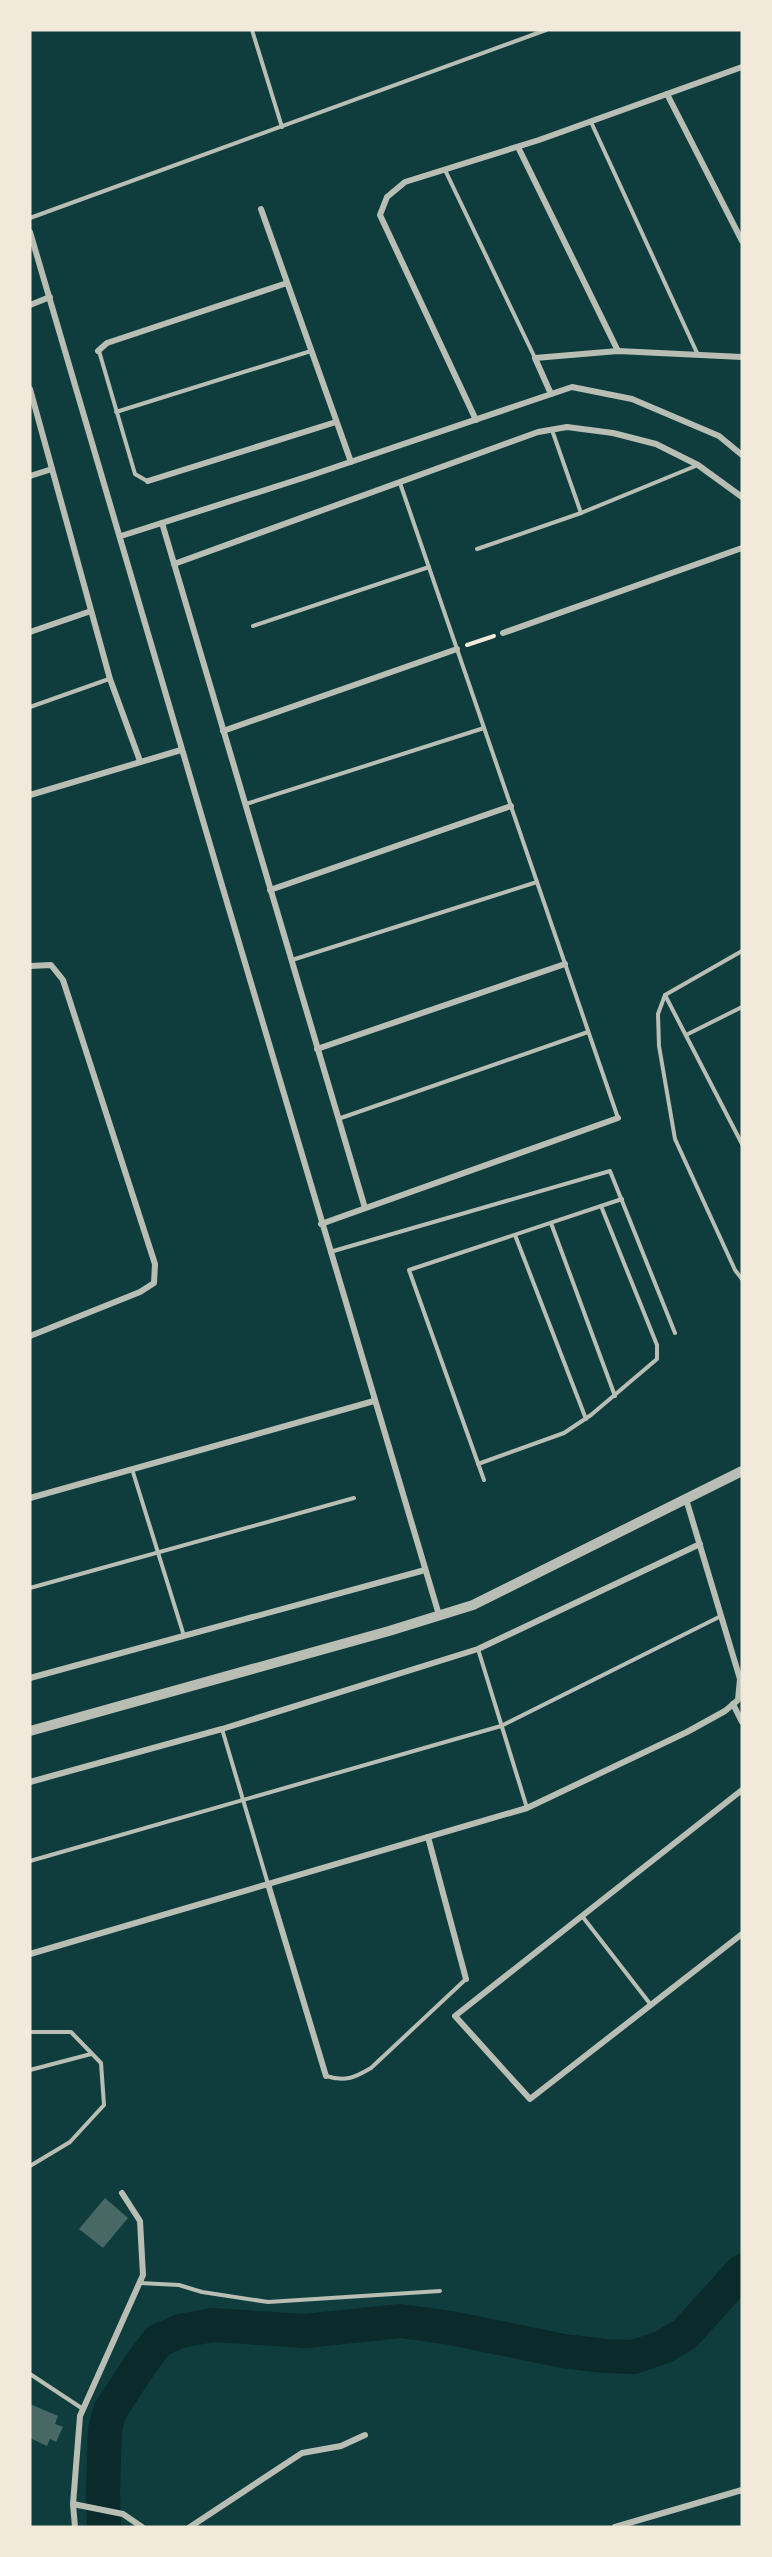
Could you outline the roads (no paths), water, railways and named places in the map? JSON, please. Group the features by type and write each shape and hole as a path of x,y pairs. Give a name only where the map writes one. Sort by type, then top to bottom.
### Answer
{"street":[{"path":"476,420 380,215 387,197 405,182 518,147 742,67"},
{"path":"667,94 742,241"},
{"path":"518,147 618,351"},
{"path":"261,210 351,462"},
{"path":"30,232 321,1224 439,1615"},
{"path":"99,351 107,343 287,283"},
{"path":"30,305 50,297"},
{"path":"551,394 535,358 618,351 742,357"},
{"path":"121,536 351,462 572,387 632,399 719,436 742,454"},
{"path":"30,389 110,679 140,761"},
{"path":"148,481 336,423"},
{"path":"174,564 538,432 567,427 613,433 656,444 698,465 742,496"},
{"path":"30,476 52,469"},
{"path":"162,523 365,1208"},
{"path":"503,633 742,548"},
{"path":"30,632 91,611"},
{"path":"223,731 457,649"},
{"path":"30,795 181,750"},
{"path":"270,890 511,806"},
{"path":"317,1049 565,964"},
{"path":"30,966 51,965 63,980 155,1264 154,1283 140,1292 30,1336"},
{"path":"321,1224 618,1118"},
{"path":"30,1498 374,1401"},
{"path":"30,1731 473,1605 742,1471"},
{"path":"30,1954 526,1808 687,1732 733,1704 738,1700 740,1679 687,1499"},
{"path":"30,1782 222,1729 478,1648 700,1544"},
{"path":"30,1677 425,1570"},
{"path":"733,1704 742,1722"},
{"path":"742,1790 455,2016 530,2099 742,1934"},
{"path":"428,1837 466,1978"},
{"path":"268,1884 326,2076"},
{"path":"75,2527 73,2504 80,2416 143,2275 140,2221 122,2193"},
{"path":"190,2527 302,2453 341,2446 365,2435"},
{"path":"615,2527 742,2490"},
{"path":"73,2504 123,2514 142,2527"}],"lane":[{"path":"252,30 282,127"},
{"path":"30,218 546,30"},
{"path":"591,122 698,355"},
{"path":"444,169 535,358"},
{"path":"99,351 135,474 148,481"},
{"path":"116,412 311,351"},
{"path":"552,430 581,513"},
{"path":"477,549 581,513 698,465"},
{"path":"399,482 618,1118"},
{"path":"253,626 429,567"},
{"path":"30,707 110,679"},
{"path":"245,805 484,728"},
{"path":"291,961 537,882"},
{"path":"742,951 665,995 658,1014 659,1046 675,1139 735,1270 742,1280"},
{"path":"665,995 742,1144"},
{"path":"686,1035 742,1007"},
{"path":"338,1119 588,1032"},
{"path":"330,1252 610,1171 675,1333"},
{"path":"484,1480 409,1270 622,1199"},
{"path":"478,1464 564,1433 615,1396 657,1359 657,1345 601,1206"},
{"path":"551,1223 615,1396"},
{"path":"515,1235 586,1419"},
{"path":"132,1469 184,1636"},
{"path":"30,1588 354,1498"},
{"path":"30,1862 501,1726 722,1616"},
{"path":"478,1648 526,1808"},
{"path":"222,1729 268,1884"},
{"path":"582,1916 651,2005"},
{"path":"326,2076 339,2080 352,2079 371,2068 466,1978"},
{"path":"30,2032 71,2032 101,2063 104,2104 70,2142 30,2166"},
{"path":"30,2070 92,2054"},
{"path":"139,2283 179,2285 202,2292 268,2302 440,2291"},
{"path":"30,2374 84,2409"}],"waterway":[{"path":"104,2527 105,2429 110,2411 158,2341 180,2331 213,2325 305,2331 401,2321 451,2328 563,2351 634,2357 663,2347 685,2334 742,2271"}]}
